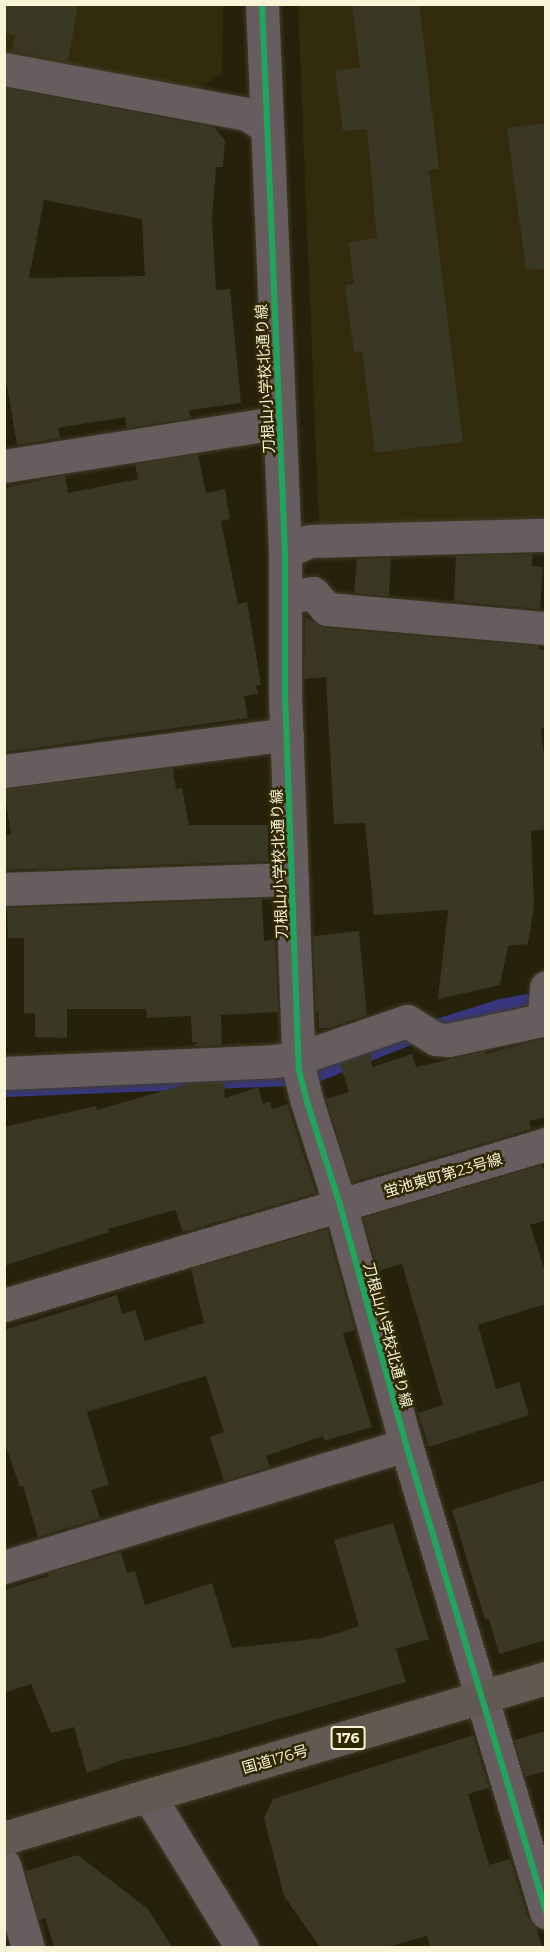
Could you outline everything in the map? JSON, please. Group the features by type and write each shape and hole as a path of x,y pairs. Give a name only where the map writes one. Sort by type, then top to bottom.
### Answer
{"highway":[{"name":"国道176号","path":"4,1838 546,1678"}],"street":[{"name":"刀根山小学校北通り線","path":"262,4 285,552 286,734 298,1058 304,1094 340,1205 406,1445 546,1913"},
{"path":"4,69 247,114 266,127"},
{"path":"4,466 264,425 280,434"},
{"path":"285,552 309,541 546,535"},
{"path":"285,597 313,593 327,609 546,628"},
{"path":"4,771 286,734"},
{"path":"4,889 292,879"},
{"path":"4,1072 298,1058 407,1021 436,1039 448,1040 545,1004"},
{"name":"蛍池東町第23号線","path":"4,1305 546,1144"},
{"path":"4,1566 406,1445"},
{"path":"150,1796 242,1947"},
{"path":"4,1865 28,1947"}],"shaded area":[{"path":"4,5 223,5 222,73 199,89 5,53"},
{"path":"298,5 545,5 545,521 319,527"}],"building":[{"path":"4,4 78,4 68,62 12,51 15,35 4,33"},
{"path":"352,4 419,4 439,169 429,170 463,442 375,453 362,351 354,352 345,285 354,284 349,242 377,238 367,129 343,131 335,70 360,68"},
{"path":"5,88 214,127 225,140 223,167 216,167 212,219 216,290 230,289 241,403 189,410 191,418 127,428 125,417 58,428 60,438 17,445 7,385 4,385","holes":["44,200 142,219 145,276 29,278"]},
{"path":"546,123 546,269 526,270 507,128"},
{"path":"198,454 206,493 225,489 230,519 221,521 238,604 247,602 261,685 256,685 258,694 244,696 248,718 4,752 4,488 65,475 68,493 138,479 135,464"},
{"path":"533,554 532,566 543,567 540,609 454,601 456,556"},
{"path":"391,558 389,596 354,593 357,559"},
{"path":"305,617 325,628 538,646 538,649 546,650 546,729 541,728 546,772 546,829 531,831 534,906 528,944 508,946 500,985 438,999 448,910 374,915 365,823 334,824 326,677 304,679"},
{"path":"173,768 176,789 182,788 189,825 268,825 268,861 4,870 4,835 11,835 4,789"},
{"path":"262,899 264,941 275,939 278,1012 221,1015 222,1045 193,1046 198,1042 192,1042 191,1016 147,1018 146,1009 67,1009 67,1038 35,1037 35,1014 24,1013 24,938 8,938 7,908"},
{"path":"359,931 367,1015 329,1028 319,1028 318,1011 316,1011 313,936"},
{"path":"546,1038 546,1117 529,1121 531,1129 352,1182 326,1099 349,1092 340,1064 371,1053 372,1067 412,1054 416,1067 486,1051 485,1054"},
{"path":"224,1082 225,1098 258,1087 263,1104 270,1101 272,1109 287,1104 316,1193 183,1232 175,1210 108,1229 109,1232 4,1266 4,1127 96,1106 97,1110 190,1083"},
{"path":"542,1165 546,1175 546,1220 530,1225 546,1274 546,1304 478,1325 496,1389 519,1382 529,1415 429,1447 418,1413 443,1405 402,1264 378,1271 363,1218"},
{"path":"327,1229 355,1330 343,1334 372,1427 324,1441 323,1436 266,1456 270,1467 224,1481 210,1437 224,1432 206,1376 87,1412 109,1485 91,1490 100,1518 38,1537 23,1486 20,1487 4,1441 4,1330 117,1295 122,1314 135,1310 145,1341 204,1323 191,1269"},
{"path":"546,1480 546,1640 499,1654 489,1619 485,1620 452,1510"},
{"path":"393,1523 429,1639 396,1649 406,1682 186,1746 122,1760 87,1773 74,1727 51,1733 31,1684 4,1693 4,1590 49,1576 48,1573 121,1552 127,1573 135,1571 145,1605 212,1583 232,1648 322,1638 359,1626 334,1540"},
{"path":"546,1731 546,1771 525,1777 514,1740"},
{"path":"473,1735 489,1788 468,1794 489,1865 510,1859 528,1918 537,1929 542,1947 430,1947 427,1936 387,1947 320,1947 284,1896 264,1818 273,1799"},
{"path":"78,1855 148,1909 172,1947 54,1947 45,1918 39,1920 25,1871"}],"waterway":[{"path":"440,1024 501,1005 543,997"},
{"path":"320,1075 410,1039"},
{"path":"4,1091 286,1080"}],"cycle path":[{"path":"262,4 285,552 285,695 299,1070 340,1205 406,1445 546,1913"}]}
